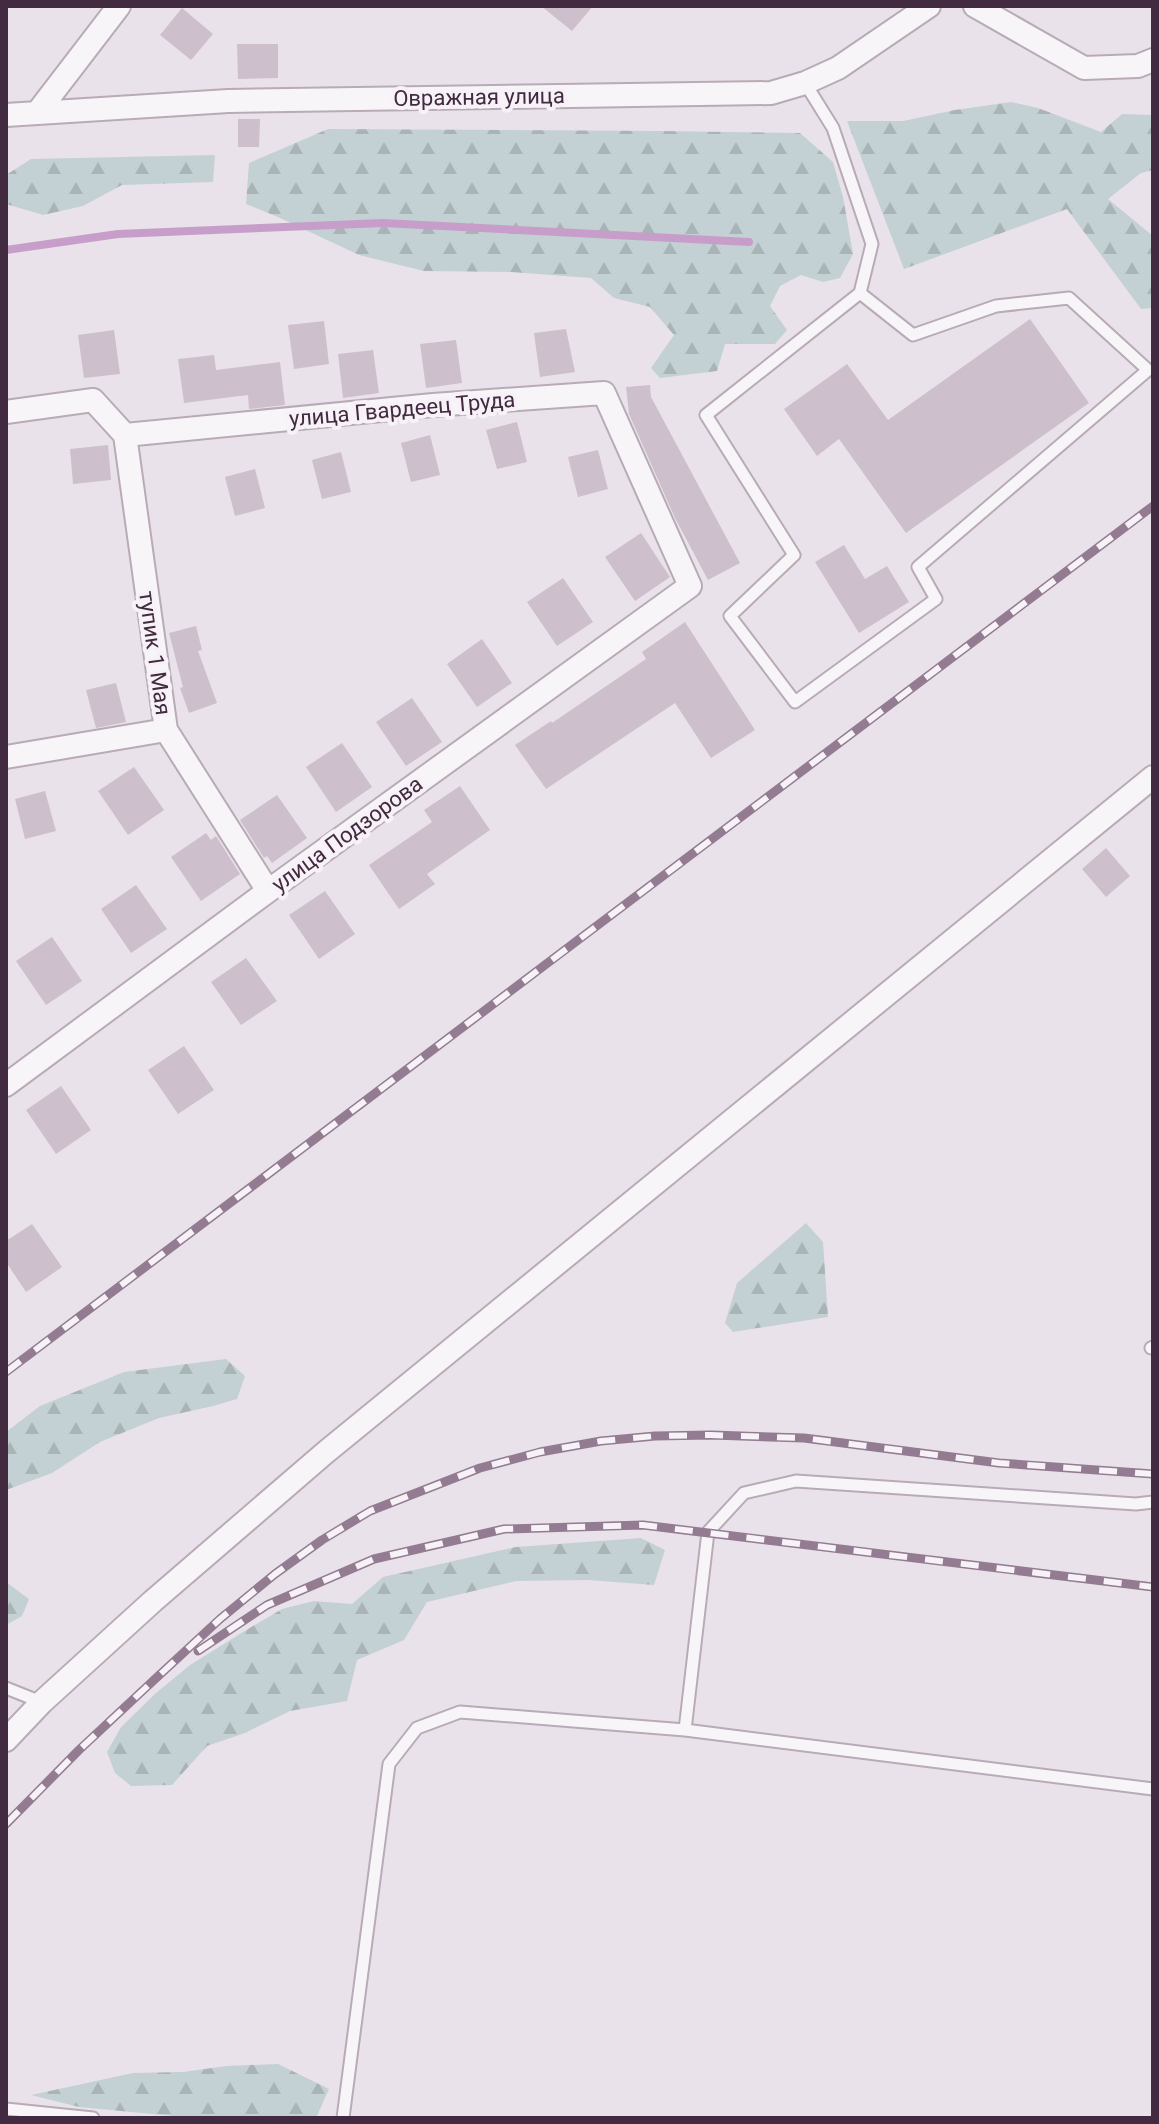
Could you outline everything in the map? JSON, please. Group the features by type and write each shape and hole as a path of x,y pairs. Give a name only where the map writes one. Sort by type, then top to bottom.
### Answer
{"street":[{"path":"37,113 119,6"},
{"path":"975,6 1084,68 1138,66 1153,60"},
{"name":"Овражная улица","path":"6,115 228,101 771,93 805,83 838,68 924,7"},
{"name":"улица Гвардеец Труда","path":"125,435 433,405 604,393 690,586"},
{"path":"6,412 93,400 125,435"},
{"name":"тупик 1 Мая","path":"125,435 166,730 268,891"},
{"name":"улица Подзорова","path":"6,1085 690,586"},
{"path":"6,757 166,730"},
{"path":"6,1740 42,1702 153,1601 326,1452 1153,777"}],"lane":[{"path":"805,83 833,128 872,244 860,293 706,415 794,555 730,616 795,702 936,599 918,567 1148,370 1069,298 996,306 913,335 860,293"},
{"path":"685,1730 708,1532 744,1493 796,1481 1136,1504 1153,1502"},
{"path":"6,1688 42,1702"},
{"path":"343,2118 389,1764 417,1728 460,1712 685,1730 1153,1789"},
{"path":"6,2109 93,2118"}],"green space":[{"path":"1011,102 1038,108 1101,132 1122,114 1153,115 1153,170 1141,173 1108,199 1153,236 1153,308 1141,309 1067,209 904,269 847,121 903,121"},
{"path":"328,129 800,133 833,162 853,254 840,278 823,282 801,275 780,286 770,306 787,330 775,344 725,344 717,371 660,378 651,368 674,335 650,307 614,298 591,278 511,272 424,271 359,255 246,204 249,163"},
{"path":"215,155 213,182 122,185 83,206 43,215 6,204 6,175 31,159"},
{"path":"806,1223 823,1242 828,1317 733,1332 725,1323 737,1283"},
{"path":"226,1359 245,1376 237,1399 159,1418 100,1442 52,1473 6,1490 6,1432 40,1406 124,1372"},
{"path":"641,1538 665,1550 654,1585 588,1580 516,1581 427,1602 404,1640 357,1660 347,1701 290,1711 245,1733 207,1746 172,1785 131,1786 115,1773 107,1752 121,1727 190,1665 282,1609 314,1601 352,1604 383,1577 516,1547"},
{"path":"6,1582 29,1599 22,1616 6,1625"},
{"path":"278,2064 329,2089 316,2118 194,2118 79,2107 31,2095 133,2073"}],"building":[{"path":"541,6 593,6 572,31"},
{"path":"182,8 213,34 191,60 160,35"},
{"path":"237,44 278,44 278,78 238,79"},
{"path":"238,119 260,119 259,147 238,147"},
{"path":"1030,319 1089,403 906,533 839,439 817,456 784,409 847,364 888,420"},
{"path":"324,321 329,364 294,369 288,325"},
{"path":"566,329 575,372 540,377 534,333"},
{"path":"114,330 120,374 84,378 78,335"},
{"path":"456,340 462,383 426,388 420,344"},
{"path":"373,350 379,393 343,398 338,354"},
{"path":"214,355 216,370 280,362 285,405 249,409 248,395 184,403 178,359"},
{"path":"650,385 651,397 740,563 708,580 675,518 629,414 626,387"},
{"path":"517,422 527,462 497,469 486,430"},
{"path":"430,435 440,475 411,482 401,443"},
{"path":"108,445 111,480 73,484 70,449"},
{"path":"598,450 608,489 578,497 568,457"},
{"path":"341,452 351,492 322,499 312,460"},
{"path":"255,469 265,508 235,516 225,477"},
{"path":"641,533 670,577 635,601 605,557"},
{"path":"844,545 865,579 887,566 909,602 859,633 815,562"},
{"path":"563,578 593,622 557,646 527,602"},
{"path":"685,622 755,730 711,758 675,703 546,789 515,745 646,659 642,652"},
{"path":"196,626 202,650 198,651 217,703 189,713 180,688 183,687 169,633"},
{"path":"482,639 512,683 477,707 447,664"},
{"path":"116,683 126,722 96,728 86,690"},
{"path":"412,698 442,742 406,766 376,722"},
{"path":"342,743 372,787 336,812 306,767"},
{"path":"134,767 164,810 128,835 98,791"},
{"path":"460,786 490,830 427,874 435,884 399,909 369,865 432,822 424,810"},
{"path":"45,791 56,831 25,839 15,799"},
{"path":"277,795 307,838 272,863 267,856 264,858 240,820"},
{"path":"206,833 211,840 216,836 240,874 201,901 171,857"},
{"path":"1106,848 1130,876 1106,897 1082,869"},
{"path":"136,885 167,929 131,953 101,909"},
{"path":"325,891 355,934 319,959 289,915"},
{"path":"52,937 82,981 46,1005 16,961"},
{"path":"246,958 277,1001 241,1025 211,982"},
{"path":"184,1046 214,1090 178,1114 148,1070"},
{"path":"61,1086 91,1130 56,1154 26,1110"},
{"path":"32,1224 62,1267 26,1292 6,1262 6,1241"}],"waterway":[{"path":"6,250 118,234 383,223 749,242"}],"railway":[{"path":"6,1372 1153,506"},
{"path":"6,1824 154,1680 275,1574 370,1511 480,1468 540,1452 601,1441 711,1435 804,1438 999,1463 1153,1474"},
{"path":"198,1651 267,1605 374,1559 504,1529 643,1525 1153,1587"}]}
